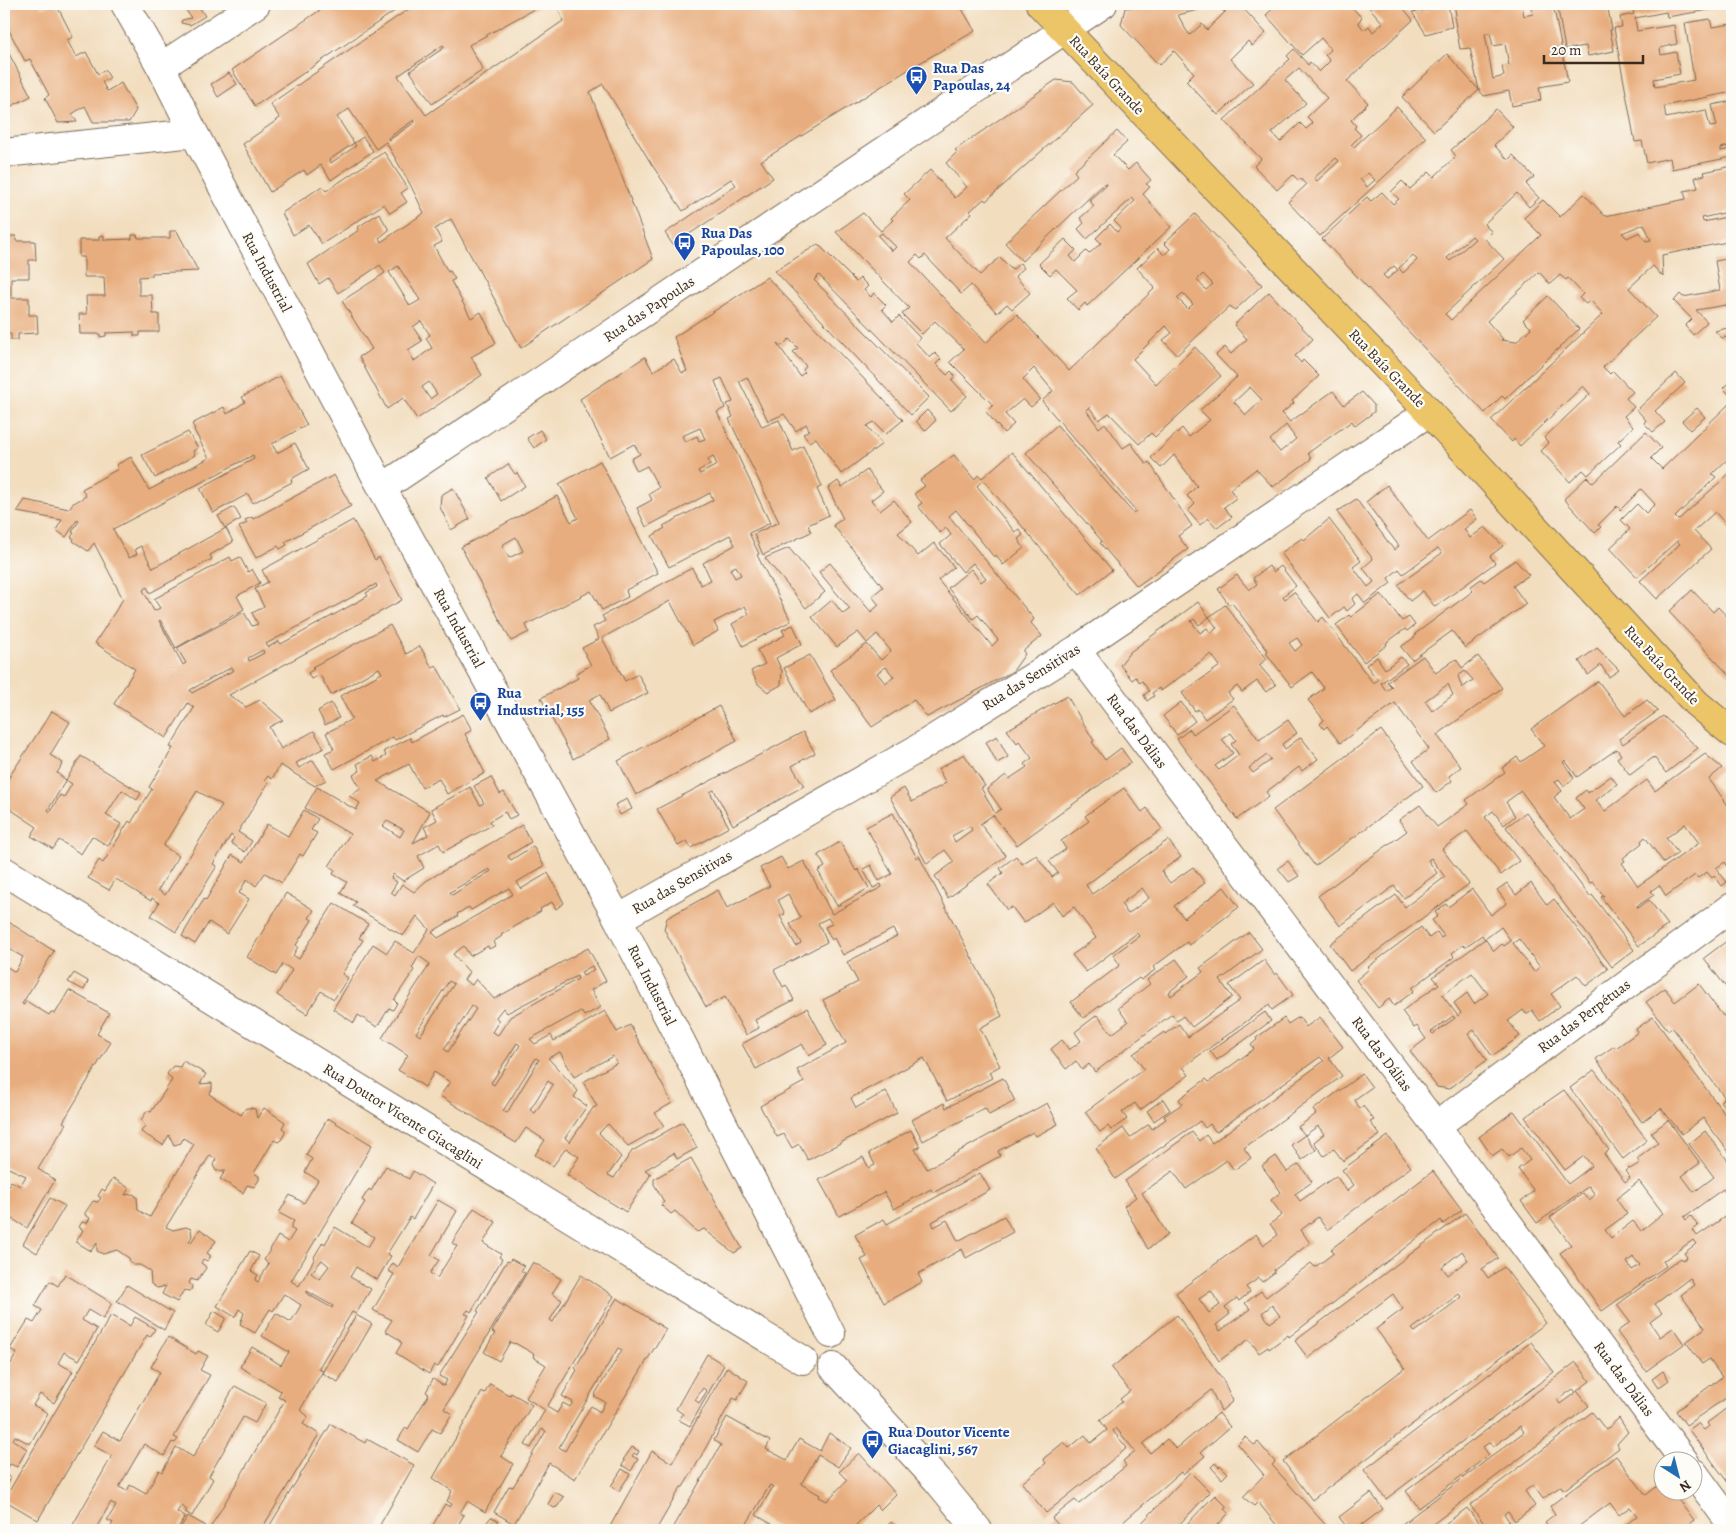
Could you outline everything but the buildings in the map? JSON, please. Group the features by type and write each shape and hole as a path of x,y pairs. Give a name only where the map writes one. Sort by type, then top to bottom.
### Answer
{"main road":[{"name":"Rua Baía Grande","path":"1040,4 1429,412 1696,703 1732,733"}],"street":[{"name":"Rua Industrial","path":"125,4 161,67 382,488 618,919 831,1334"},
{"path":"161,67 256,4"},
{"name":"Rua das Papoulas","path":"382,488 1064,29 1104,4"},
{"path":"4,153 194,133"},
{"name":"Rua das Sensitivas","path":"618,919 919,748 1076,650 1429,412"},
{"name":"Rua das Dálias","path":"1076,650 1436,1126 1678,1452"},
{"name":"Rua Doutor Vicente Giacaglini","path":"4,870 803,1360"},
{"name":"Rua das Perpétuas","path":"1436,1126 1732,907"},
{"path":"816,1332 831,1334 836,1339 840,1350 839,1360 833,1367 822,1372 809,1367 803,1360 801,1352 807,1338 816,1332"},
{"path":"833,1367 938,1480 978,1530"},
{"path":"1704,1486 1731,1522"}],"place":[{"name":"Rua Das Papoulas, 24","path":"917,96"},
{"name":"Rua Das Papoulas, 100","path":"685,261"},
{"name":"Rua Industrial, 155","path":"481,721"},
{"name":"Rua Doutor Vicente Giacaglini, 567","path":"872,1460"}]}
